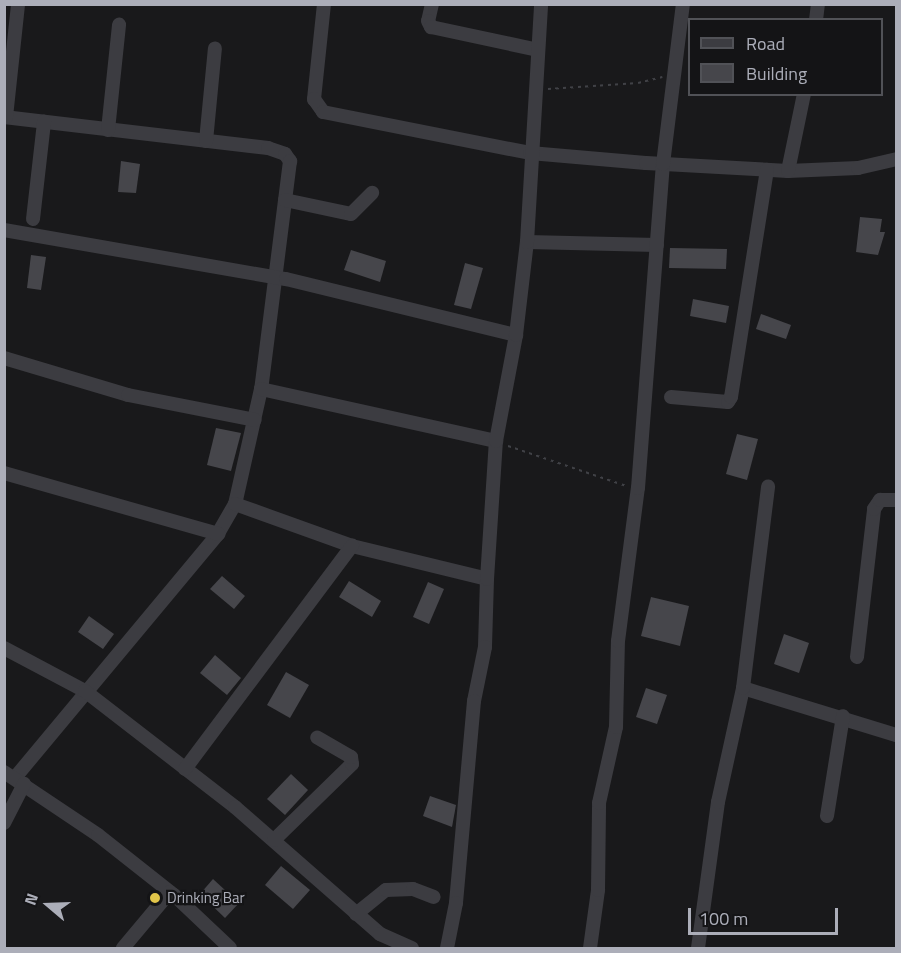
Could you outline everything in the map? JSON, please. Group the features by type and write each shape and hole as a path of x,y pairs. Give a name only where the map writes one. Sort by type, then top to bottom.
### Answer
{"street":[{"path":"4,823 14,778 218,534 235,504 261,389 290,161 285,154 268,148 5,117 18,4"},
{"path":"324,4 314,99 316,108 530,153 788,171 858,168 897,159"},
{"path":"432,4 428,21 431,27 538,50"},
{"path":"447,948 456,903 474,701 485,646 496,441 516,335 527,242 530,153 541,4"},
{"path":"590,948 598,890 599,803 616,727 618,641 638,488 663,164 683,4"},
{"path":"108,130 119,25"},
{"path":"206,141 215,48"},
{"path":"788,171 804,96"},
{"path":"33,219 44,122"},
{"path":"671,397 728,402 731,397 767,170"},
{"path":"285,200 351,214 372,193"},
{"path":"4,230 276,277 516,335"},
{"path":"527,242 657,245"},
{"path":"4,358 128,395 255,420"},
{"path":"261,389 496,441"},
{"path":"4,473 218,534"},
{"path":"698,948 718,802 743,688 768,487"},
{"path":"857,657 874,509 880,500 897,500"},
{"path":"235,504 352,546 487,579"},
{"path":"185,769 352,546"},
{"path":"4,648 85,691 274,840 380,934 412,948"},
{"path":"743,688 843,716 897,735"},
{"path":"827,816 843,716"},
{"path":"274,840 352,764 351,757 317,737"},
{"path":"14,778 170,892 230,948"},
{"path":"356,914 386,890 413,888 434,897"},
{"path":"123,948 170,892"}],"path":[{"path":"536,90 638,83 676,69"},
{"path":"496,441 611,483 638,488"}],"building":[{"path":"121,161 140,164 136,193 118,192"},
{"path":"860,217 882,219 880,232 885,232 878,255 856,252"},
{"path":"670,248 727,249 726,269 669,268"},
{"path":"351,250 386,261 380,282 344,270"},
{"path":"31,255 46,257 41,290 27,288"},
{"path":"465,263 483,268 471,309 454,305"},
{"path":"693,299 729,306 726,323 690,316"},
{"path":"761,314 791,325 786,339 756,329"},
{"path":"216,428 241,433 231,471 207,465"},
{"path":"737,434 758,439 747,480 726,474"},
{"path":"222,576 245,596 234,609 210,589"},
{"path":"349,581 381,601 372,617 339,597"},
{"path":"428,582 444,589 429,624 413,617"},
{"path":"651,597 689,606 680,646 641,636"},
{"path":"89,616 114,634 103,649 78,632"},
{"path":"784,634 809,643 799,673 774,664"},
{"path":"215,655 241,678 227,695 200,673"},
{"path":"286,672 309,685 290,718 267,705"},
{"path":"646,688 667,695 657,724 636,717"},
{"path":"291,774 308,790 285,815 267,799"},
{"path":"430,796 456,805 452,827 423,816"},
{"path":"281,866 310,890 293,909 265,885"},
{"path":"213,879 239,903 225,918 200,894"}],"place":[{"name":"Drinking Bar","path":"155,898"}]}
